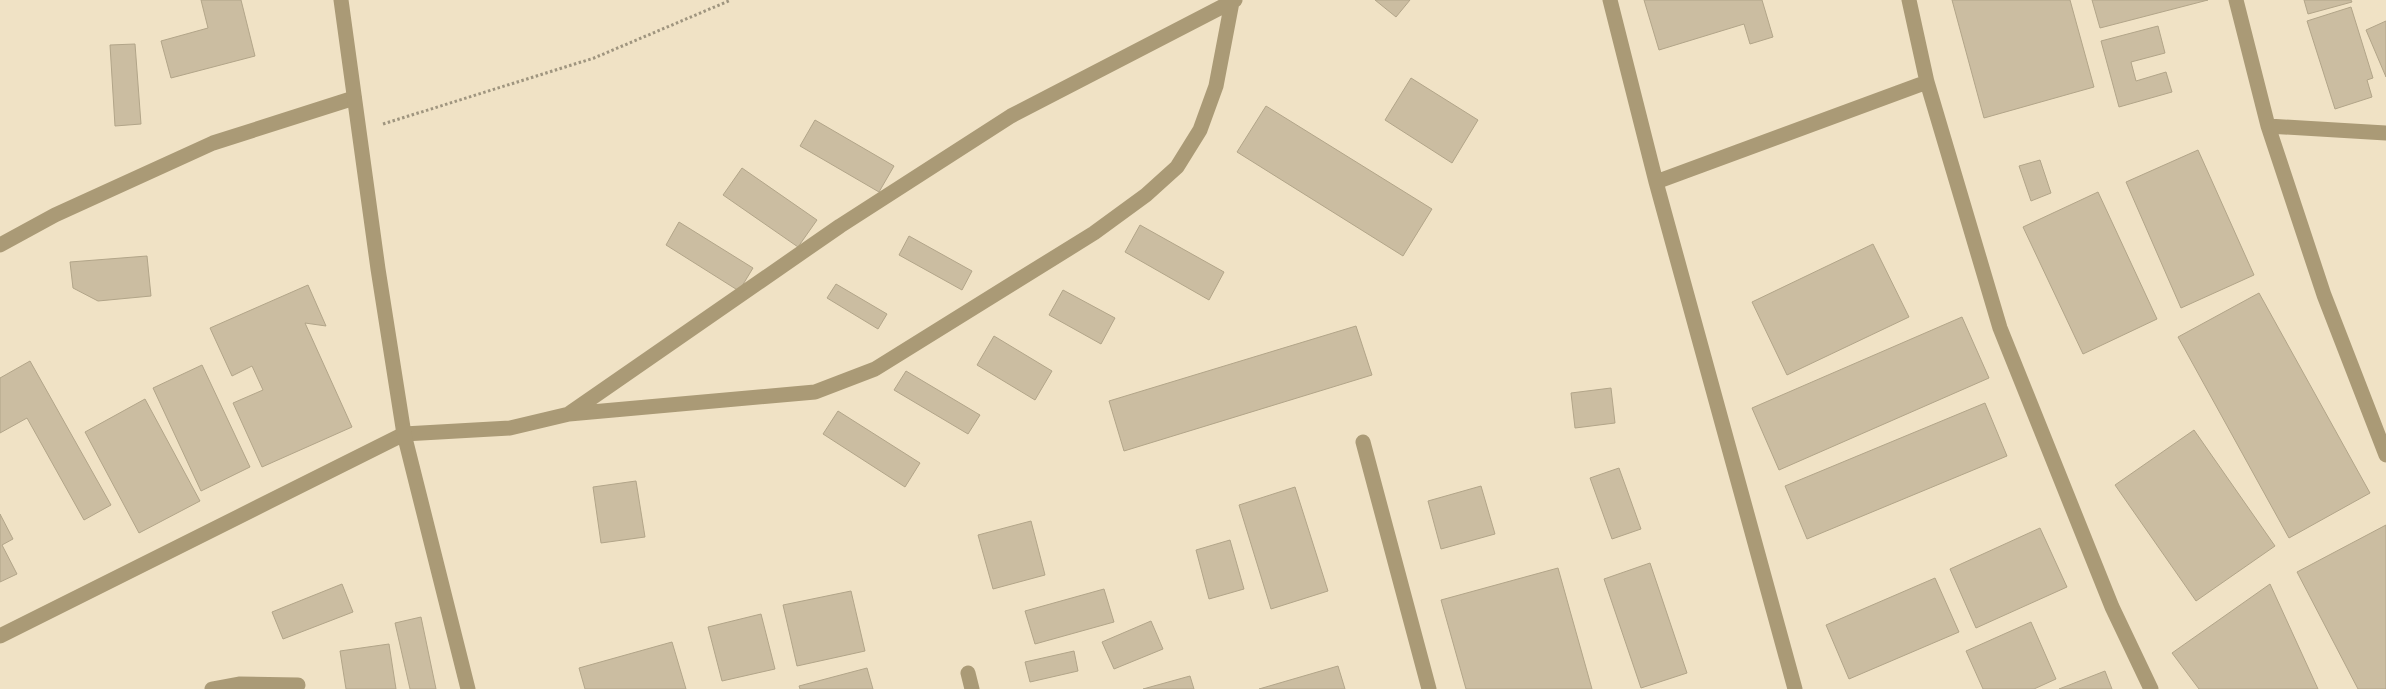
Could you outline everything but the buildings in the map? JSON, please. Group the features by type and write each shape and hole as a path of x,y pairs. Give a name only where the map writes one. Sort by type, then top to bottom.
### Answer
{"street":[{"path":"341,0 404,434 468,689"},
{"path":"1610,0 1656,182 1795,689"},
{"path":"1909,0 1927,82 2000,328 2112,607 2151,689"},
{"path":"2236,0 2268,126 2324,294 2386,455"},
{"path":"569,414 840,226 1011,116 1234,1"},
{"path":"0,636 404,434 510,428 569,414 815,392 875,368 1094,233 1146,195 1178,167 1200,130 1216,86 1234,1"},
{"path":"1656,182 1927,82"},
{"path":"0,245 55,215 213,143 354,98"},
{"path":"2268,126 2386,133"},
{"path":"1362,442 1429,689"},
{"path":"968,673 972,689"},
{"path":"212,689 238,684 298,685"}],"path":[{"path":"359,132 594,58 731,0"}]}
